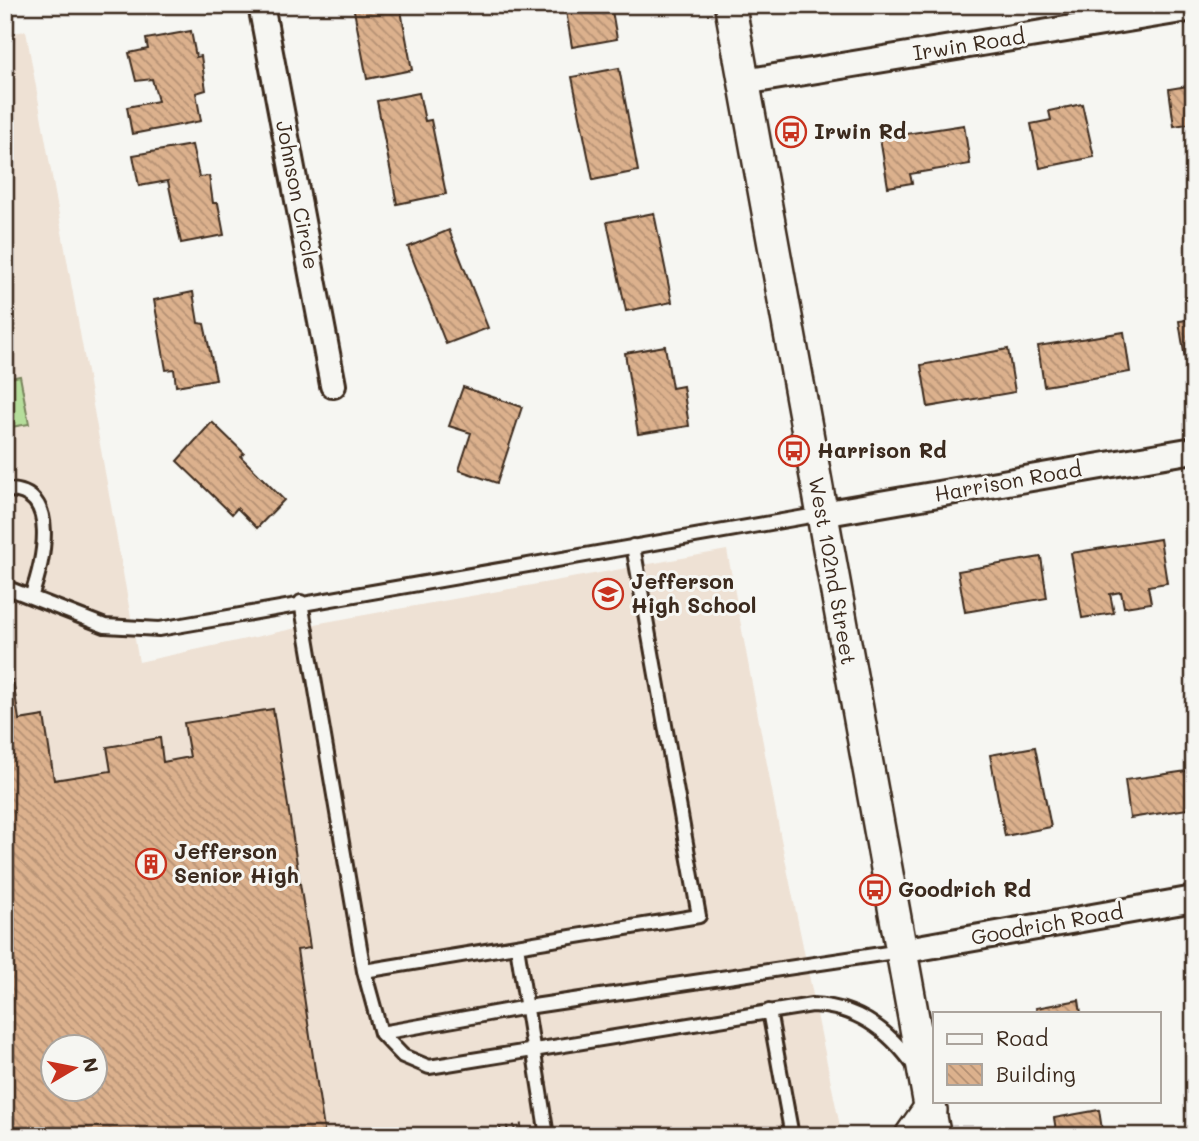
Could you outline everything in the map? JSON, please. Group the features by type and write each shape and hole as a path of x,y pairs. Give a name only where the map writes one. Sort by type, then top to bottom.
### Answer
{"street":[{"name":"Johnson Circle","path":"261,5 333,385"},
{"name":"West 102nd Street","path":"730,5 901,951 925,1115"},
{"name":"Irwin Road","path":"744,82 1194,8"},
{"name":"Harrison Road","path":"822,514 1194,450"},
{"name":"Goodrich Road","path":"901,951 1194,899"}],"lane":[{"path":"5,490 27,494 36,503 42,517 45,551 31,597"},
{"path":"5,587 106,626 159,629 300,602 822,514"},
{"path":"364,971 699,916 633,547"},
{"path":"300,602 364,971 381,1032 403,1056 429,1067 769,1011 812,1005 830,1006 852,1012 895,1043 925,1115"},
{"path":"517,946 547,1136"},
{"path":"381,1032 527,1007 901,951"},
{"path":"769,1011 792,1136"}],"path":[{"path":"464,1136 525,1124 527,1136"}],"shaded area":[{"name":"Jefferson High School","path":"26,31 139,662 320,623 727,550 781,839 842,1136 5,1136 5,34"}],"green space":[{"path":"20,376 29,424 5,428 5,379"}],"building":[{"path":"353,5 400,5 412,70 367,79"},
{"path":"565,5 611,5 617,39 572,47"},
{"path":"191,31 196,57 201,56 206,90 196,93 201,121 132,134 127,107 158,101 152,79 136,81 129,53 148,49 146,39"},
{"path":"619,68 638,171 593,180 572,77"},
{"path":"1194,85 1194,123 1174,126 1169,89"},
{"path":"419,93 425,121 431,120 446,194 397,204 377,101"},
{"path":"1082,104 1094,157 1040,168 1031,124 1051,120 1049,111"},
{"path":"964,125 970,164 910,174 912,183 888,187 880,138"},
{"path":"192,145 199,177 209,176 213,203 218,203 224,235 181,243 168,181 139,186 133,155"},
{"path":"654,213 672,302 626,311 607,222"},
{"path":"449,230 488,328 446,344 408,247"},
{"path":"193,292 198,323 204,324 216,379 176,386 174,369 166,370 154,300"},
{"path":"1194,319 1194,358 1185,359 1179,321"},
{"path":"1124,332 1130,372 1044,386 1038,346"},
{"path":"665,346 672,388 683,386 689,426 638,434 625,353"},
{"path":"1008,349 1015,392 928,407 921,365"},
{"path":"463,387 522,407 497,483 459,470 471,433 449,426"},
{"path":"212,422 244,453 241,457 284,500 257,528 237,508 232,514 177,461"},
{"path":"1160,539 1167,583 1148,586 1151,603 1124,607 1121,592 1110,594 1114,613 1082,618 1071,553"},
{"path":"1041,557 1047,598 965,612 958,571"},
{"name":"Jefferson Senior High","path":"13,680 19,720 44,716 54,780 111,771 107,747 160,738 163,762 190,757 184,723 273,709 310,948 297,950 325,1136 5,1136 5,681"},
{"path":"1035,747 1051,827 1005,836 990,755"},
{"path":"1194,770 1194,808 1130,818 1125,780"},
{"path":"1079,1000 1081,1012 1037,1012 1036,1008"},
{"path":"1099,1110 1103,1136 1057,1136 1054,1118"}],"place":[{"name":"Irwin Rd","path":"791,132"},
{"name":"Harrison Rd","path":"794,451"},
{"name":"Jefferson High School","path":"608,594"},
{"name":"Jefferson Senior High","path":"151,864"},
{"name":"Goodrich Rd","path":"875,890"}]}
